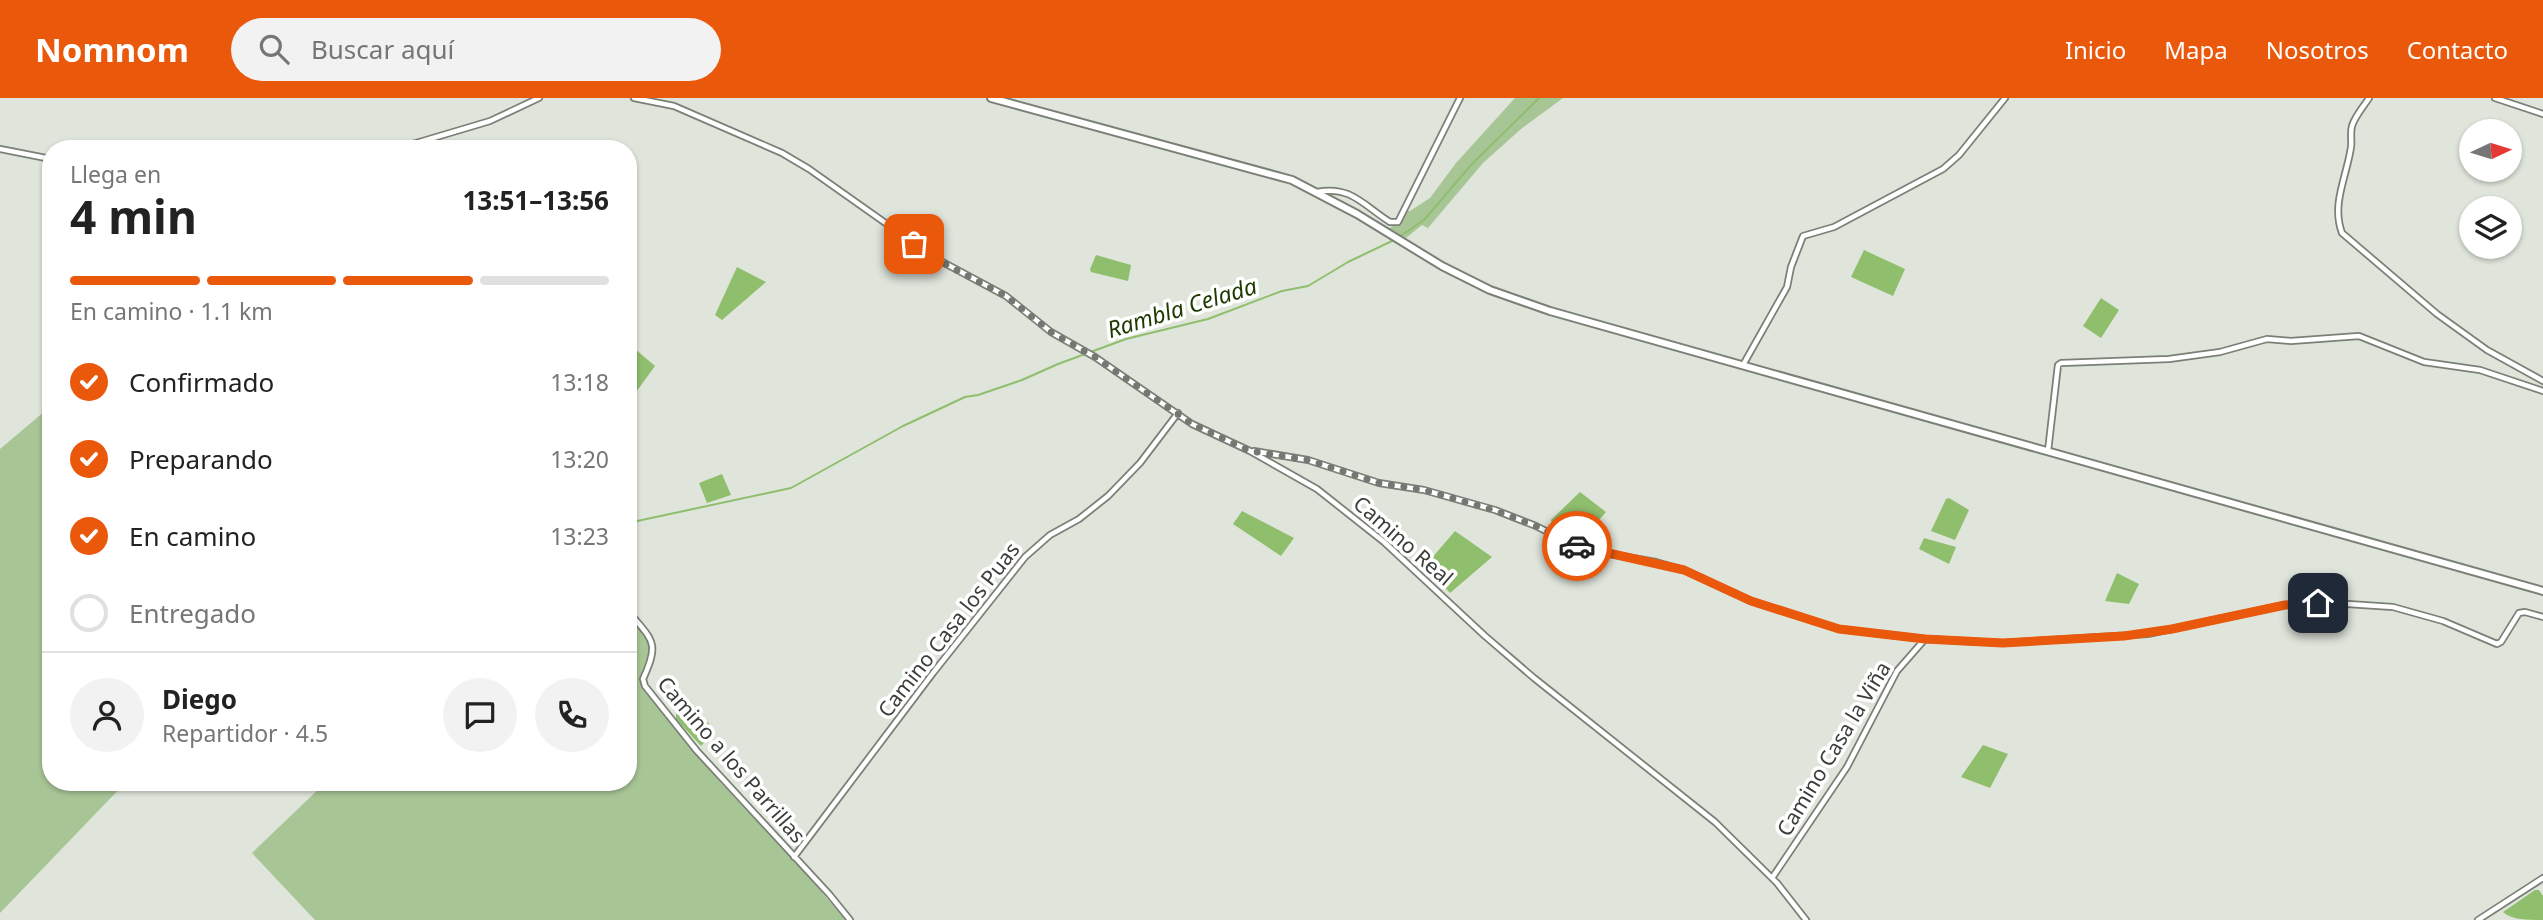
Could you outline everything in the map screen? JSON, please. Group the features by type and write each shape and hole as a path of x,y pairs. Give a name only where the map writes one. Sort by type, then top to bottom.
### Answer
{"main road":[{"path":"991,98 1292,180 1387,232 1442,266 1517,301 2543,591"}],"street":[{"path":"426,140 490,121 539,98"},
{"name":"Camino Real","path":"634,98 674,106 782,153 809,169 934,258 1006,296 1051,332 1095,357 1192,424 1250,451 1317,489 1349,513 1534,678 1715,822 1772,878 1807,920"},
{"path":"1317,192 1342,192 1368,204 1390,222 1398,222 1460,98"},
{"path":"1743,366 1787,287 1791,267 1803,236 1834,227 1943,169 1959,155 2005,98"},
{"path":"2369,98 2352,126 2351,148 2341,180 2339,226 2342,233 2437,314 2487,350 2543,381"},
{"path":"2495,98 2543,114"},
{"path":"0,149 42,157"},
{"path":"2048,451 2058,365 2061,363 2169,359 2220,352 2267,339 2291,341 2359,336 2424,362 2487,372 2543,391"},
{"name":"Camino Casa los Puas","path":"794,857 933,673 1025,557 1050,535 1079,519 1115,489 1140,463 1178,413"},
{"path":"1250,451 1308,460 1379,483 1424,490 1494,510 1536,526 1581,549 1656,562 1684,570 1751,601 1839,629 1925,639 2003,643 2124,636 2172,629 2285,605 2333,603 2393,607 2443,621 2497,644 2501,642 2519,613 2543,617"},
{"name":"Camino a los Parrillas","path":"637,623 653,643 653,656 643,680 645,686 697,751 850,920"},
{"name":"Camino Casa la Viña","path":"1772,878 1847,766 1896,671 1925,639"},
{"path":"2478,920 2543,878"}],"shaded area":[{"path":"1515,98 1563,98 1521,129 1483,163 1428,228 1422,225 1406,238 1389,228 1402,222 1407,211 1430,198 1456,163"},
{"path":"1864,250 1905,269 1893,296 1851,277"},
{"path":"1096,255 1131,265 1128,281 1091,272"},
{"path":"737,267 766,282 722,320 715,315"},
{"path":"2101,298 2119,310 2101,338 2083,326"},
{"path":"637,351 655,366 637,391"},
{"path":"42,414 42,791 117,791 0,913 0,449"},
{"path":"722,474 731,495 707,503 699,483"},
{"path":"1580,492 1606,512 1582,539 1551,520"},
{"path":"1949,498 1969,510 1955,540 1931,531 1946,499"},
{"path":"1242,511 1294,538 1281,556 1233,524"},
{"path":"1455,531 1492,557 1450,593 1425,566"},
{"path":"1924,538 1956,547 1949,564 1919,549"},
{"path":"2117,573 2139,584 2129,604 2105,601"},
{"path":"637,626 647,639 650,651 640,680 643,690 722,784 845,920 315,920 252,853 317,791 637,791"},
{"path":"688,703 692,703 715,731 701,746 676,719 676,714"},
{"path":"1983,745 2008,754 1990,788 1961,777"},
{"path":"2539,890 2543,896 2543,920 2515,918 2503,912"}],"waterway":[{"name":"Rambla Celada","path":"1399,237 1424,220 1471,165 1539,98"},
{"name":"Rambla Celada","path":"637,521 791,488 903,426 965,397 1022,380 1126,339 1208,319 1282,291 1308,286 1348,262 1394,240"}],"way so far":[{"path":"914,244 934,258 1020,305 1051,332 1095,357 1192,424 1250,451 1308,460 1379,483 1424,490 1494,510 1577,546"}],"route":[{"path":"1577,546 1684,570 1751,601 1839,629 1925,639 2003,643 2148,634 2285,605 2318,603"}]}
